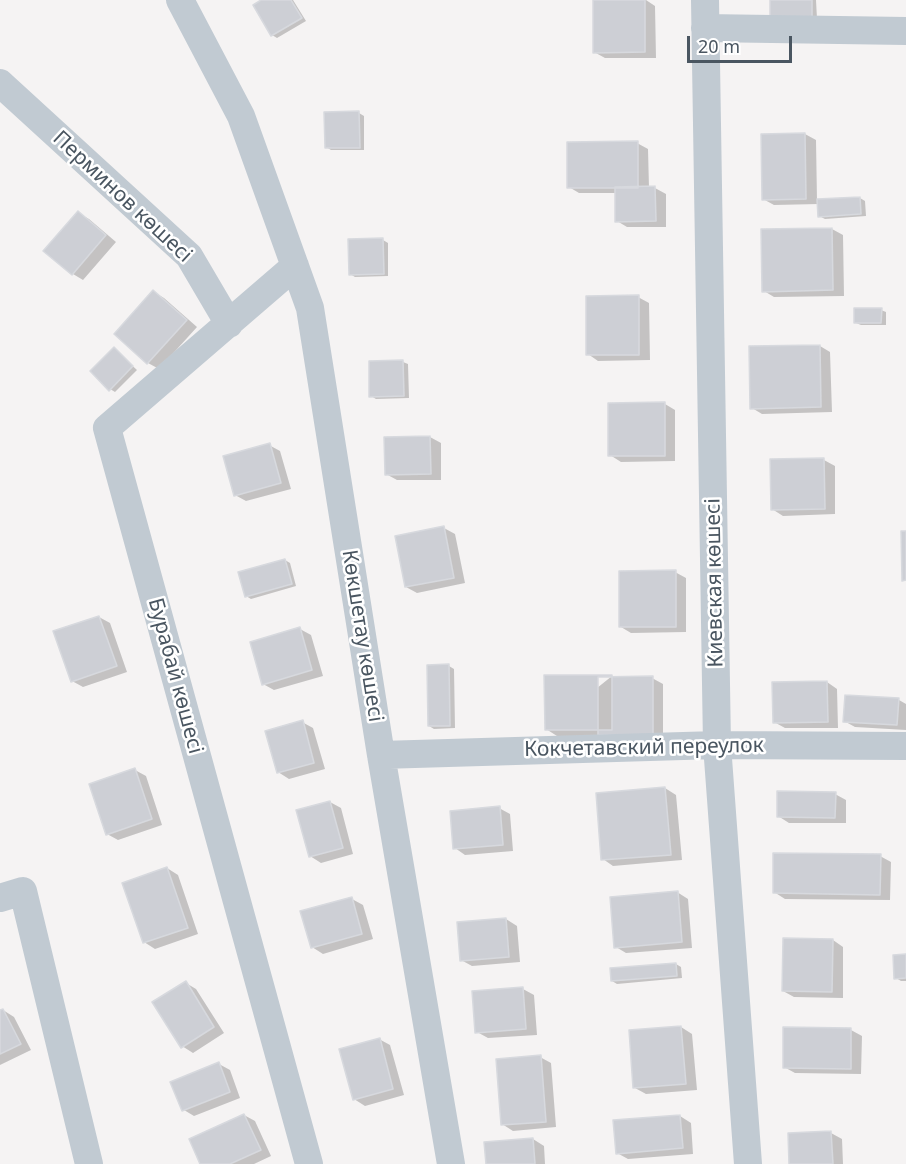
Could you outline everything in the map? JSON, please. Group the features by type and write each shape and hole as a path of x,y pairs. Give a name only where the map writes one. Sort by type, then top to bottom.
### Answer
{"street":[{"name":"Көкшетау көшесі","path":"180,0 241,116 310,308 381,755 451,1164"},
{"name":"Киевская көшесі","path":"705,0 717,745 748,1164"},
{"path":"705,28 906,31"},
{"name":"Перминов көшесі","path":"0,83 189,256 229,324"},
{"name":"Бурабай көшесі","path":"295,266 107,428 309,1164"},
{"name":"Кокчетавский переулок","path":"381,755 717,745 906,746"},
{"path":"11,894 89,1164"}],"building":[{"path":"261,0 291,0 302,18 271,36 253,5"},
{"path":"593,0 645,0 645,52 593,53"},
{"path":"770,0 812,0 812,17 770,18"},
{"path":"359,111 360,148 325,148 324,112"},
{"path":"805,133 806,199 762,200 761,134"},
{"path":"638,141 638,188 567,188 567,142"},
{"path":"655,186 656,221 615,222 615,187"},
{"path":"860,197 861,214 818,217 817,199"},
{"path":"78,211 106,235 72,275 43,251"},
{"path":"832,228 833,290 762,292 761,229"},
{"path":"383,238 384,274 349,275 348,239"},
{"path":"153,290 187,320 147,364 114,334"},
{"path":"639,295 639,355 586,355 586,296"},
{"path":"854,308 882,308 881,323 854,323"},
{"path":"820,345 821,407 750,409 749,346"},
{"path":"114,347 133,366 109,391 90,371"},
{"path":"403,360 404,396 369,397 369,361"},
{"path":"665,402 665,456 608,456 608,403"},
{"path":"430,436 431,474 385,475 384,437"},
{"path":"270,443 281,483 234,496 223,456"},
{"path":"824,458 825,509 771,510 770,459"},
{"path":"444,526 454,578 405,587 395,536"},
{"path":"901,531 906,531 906,580 902,581"},
{"path":"285,559 292,584 245,597 238,572"},
{"path":"676,570 676,627 619,627 619,571"},
{"path":"99,616 117,666 71,682 53,631"},
{"path":"300,627 312,670 262,685 250,642"},
{"path":"449,664 450,726 428,726 427,665"},
{"path":"544,675 612,675 612,730 545,730"},
{"path":"653,676 653,735 598,735 598,677"},
{"path":"827,681 828,722 773,723 772,682"},
{"path":"845,695 899,698 897,725 843,722"},
{"path":"303,720 314,763 277,773 265,731"},
{"path":"135,768 152,819 106,835 89,784"},
{"path":"665,787 671,855 601,860 596,793"},
{"path":"777,791 836,792 835,818 777,817"},
{"path":"330,801 343,848 309,857 296,810"},
{"path":"500,806 503,845 453,849 450,811"},
{"path":"773,853 881,854 880,895 773,893"},
{"path":"167,867 188,928 143,943 122,883"},
{"path":"678,891 682,942 614,948 610,897"},
{"path":"352,897 362,934 311,948 300,911"},
{"path":"506,918 509,957 460,961 457,922"},
{"path":"783,938 833,939 832,992 782,991"},
{"path":"906,954 906,978 894,979 893,955"},
{"path":"676,963 677,976 611,981 610,968"},
{"path":"186,981 214,1027 181,1048 152,1002"},
{"path":"523,987 526,1029 475,1033 472,991"},
{"path":"3,1009 21,1044 0,1054 0,1010"},
{"path":"681,1026 686,1084 633,1088 629,1030"},
{"path":"783,1027 851,1028 851,1069 783,1068"},
{"path":"380,1038 393,1089 353,1100 339,1049"},
{"path":"541,1055 546,1122 501,1125 496,1059"},
{"path":"219,1062 230,1092 182,1111 170,1082"},
{"path":"244,1114 261,1150 230,1164 200,1164 189,1139"},
{"path":"680,1115 683,1148 616,1154 613,1120"},
{"path":"831,1131 833,1164 789,1164 788,1133"},
{"path":"533,1138 535,1164 486,1164 484,1142"}]}
